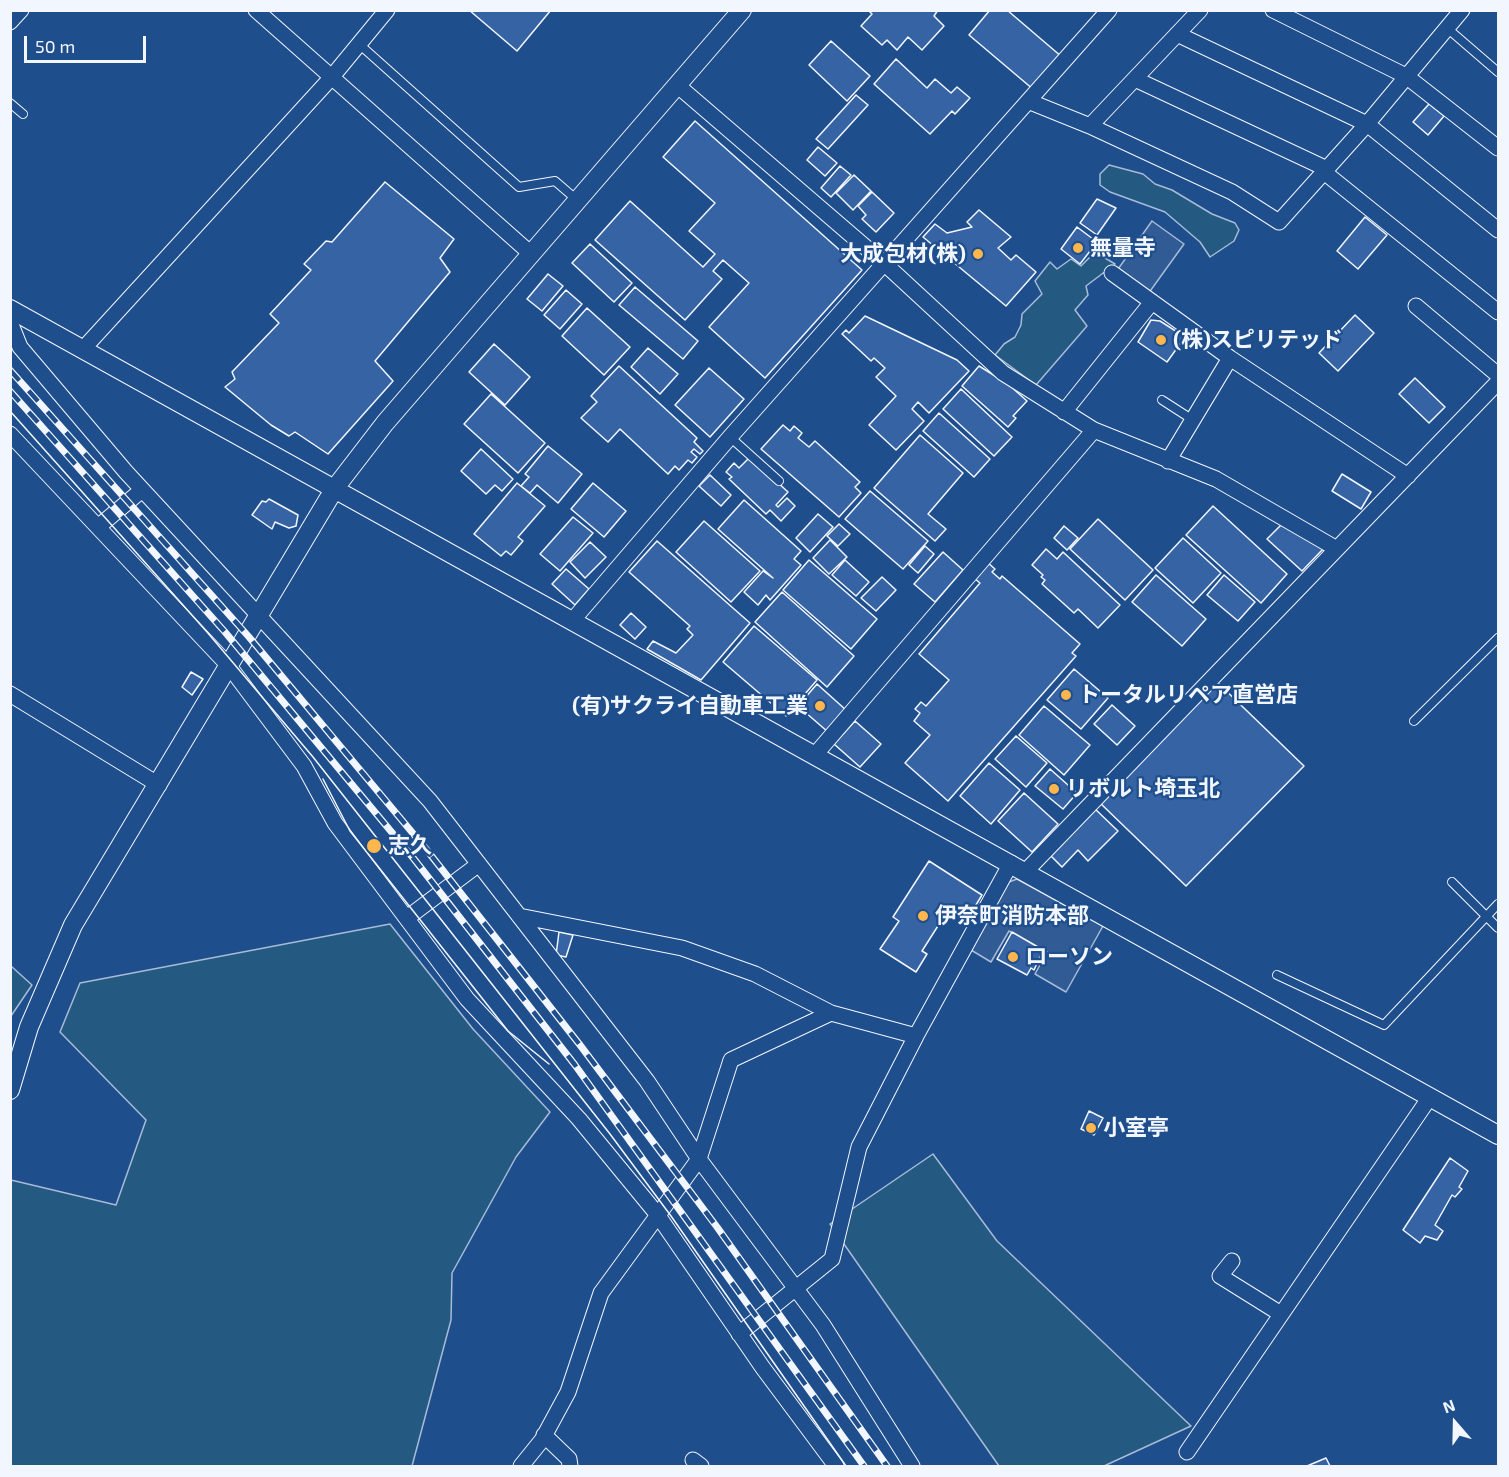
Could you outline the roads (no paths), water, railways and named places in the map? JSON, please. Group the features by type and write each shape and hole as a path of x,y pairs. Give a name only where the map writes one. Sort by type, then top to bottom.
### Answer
{"street":[{"path":"10,22 21,10"},
{"path":"256,10 531,253"},
{"path":"84,348 331,78 387,10"},
{"path":"10,1090 28,1027 73,926 335,488 385,423 742,10"},
{"path":"572,621 730,437 1109,10"},
{"path":"1090,126 1200,10"},
{"path":"1273,10 1406,76 1498,148"},
{"path":"1028,102 1090,126 1232,192 1279,222 1367,124 1460,11"},
{"path":"1177,34 1367,124 1498,230"},
{"path":"1135,79 1325,170 1497,308"},
{"path":"677,85 885,264 1003,373 1094,430 1216,479 1337,549"},
{"path":"1112,273 1230,358 1408,476"},
{"path":"1064,412 1152,302"},
{"path":"1416,306 1498,375"},
{"path":"10,309 84,348 1498,1135"},
{"path":"10,322 15,351 430,801 647,1081 699,1159 797,1288 912,1467"},
{"path":"1168,460 1230,358"},
{"path":"739,1334 832,1259 859,1147 916,1036 1018,867 1337,549 1498,382"},
{"path":"814,756 1094,430"},
{"path":"10,434 229,666 304,766 335,823 467,999 579,1119 657,1214 739,1334 834,1466"},
{"path":"98,527 142,490"},
{"path":"10,694 159,785"},
{"path":"407,918 479,864"},
{"path":"519,916 682,948 754,974 831,1013 916,1036"},
{"path":"521,1467 544,1435 568,1392 601,1293 699,1159 731,1060 831,1013"},
{"path":"1187,1452 1430,1097"},
{"path":"1232,1261 1220,1276 1281,1314"},
{"path":"544,1435 569,1459 570,1467"}],"lane":[{"path":"1447,28 1498,72"},
{"path":"359,44 519,188 555,181 577,200"},
{"path":"10,103 23,114"},
{"path":"1162,400 1193,420"},
{"path":"730,437 779,481"},
{"path":"1414,721 1498,638"},
{"path":"1452,882 1498,928"},
{"path":"1277,975 1384,1025 1498,904"}],"tram line":[{"path":"10,411 207,632 313,757 610,1134 671,1216 846,1466"},
{"path":"323,779 350,831 508,1031 549,1064"}],"railway":[{"path":"10,370 249,637 426,849 580,1045 717,1227 887,1466"},
{"path":"10,391 225,632 414,859 575,1065 864,1466"}],"place":[{"name":"無量寺","path":"1078,248"},
{"name":"大成包材(株)","path":"978,254"},
{"name":"(株)スピリテッド","path":"1161,340"},
{"name":"トータルリペア直営店","path":"1066,695"},
{"name":"(有)サクライ自動車工業","path":"820,706"},
{"name":"リボルト埼玉北","path":"1054,789"},
{"name":"志久","path":"374,846"},
{"name":"伊奈町消防本部","path":"923,916"},
{"name":"ローソン","path":"1013,957"},
{"name":"小室亭","path":"1091,1128"}]}
